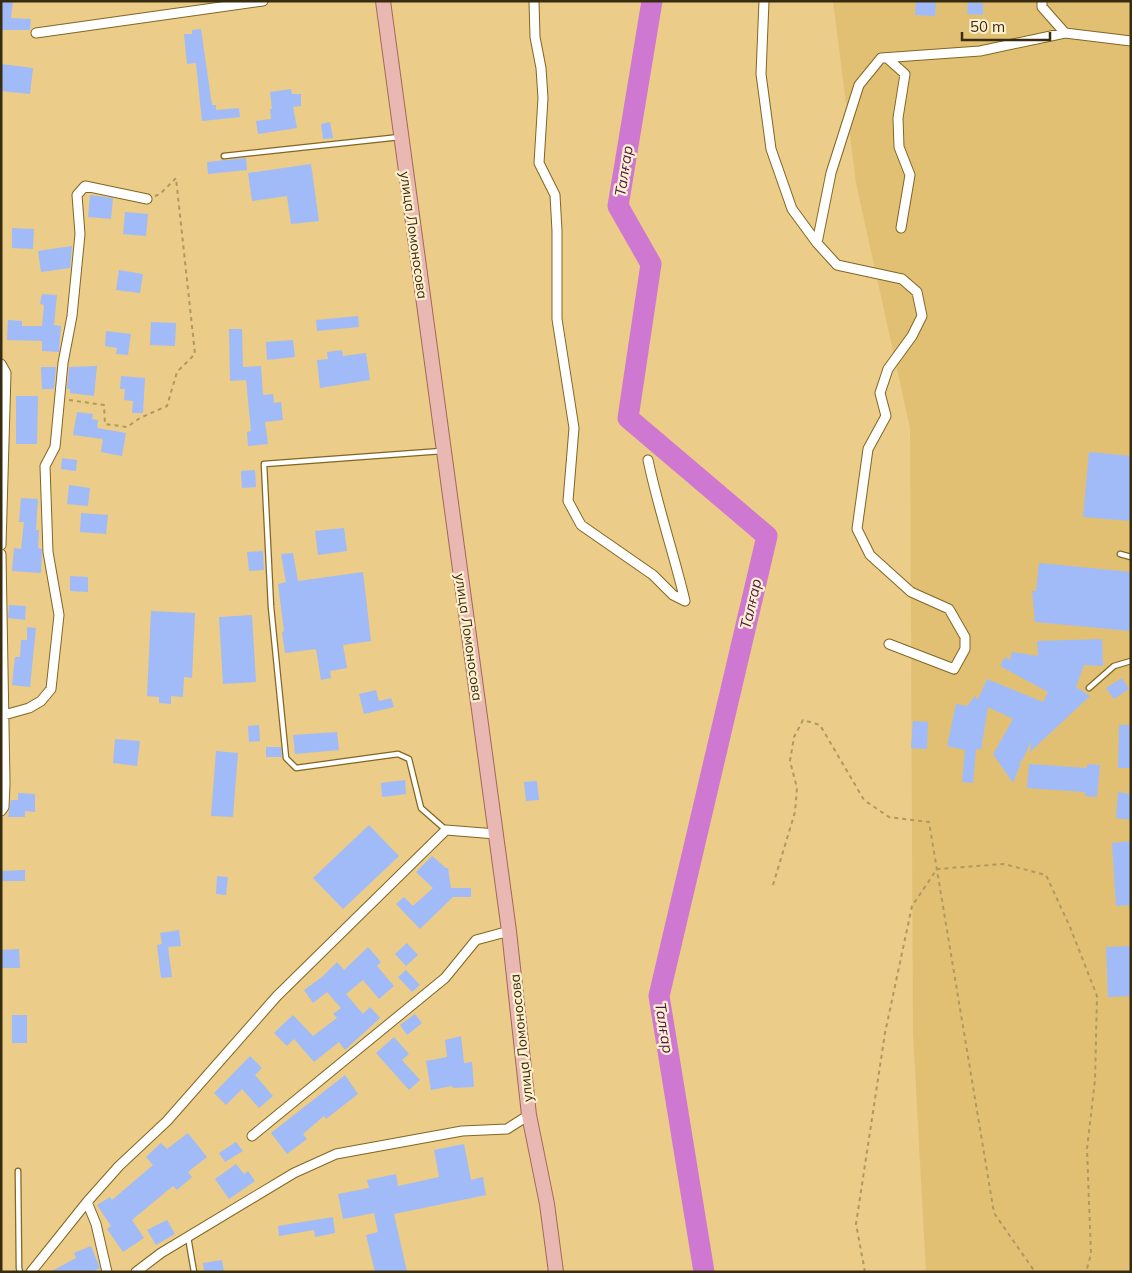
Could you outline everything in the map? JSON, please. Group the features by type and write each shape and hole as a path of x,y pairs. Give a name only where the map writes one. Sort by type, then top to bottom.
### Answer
{"main road":[{"name":"улица Ломоносова","path":"383,1 509,931 529,1116 547,1204 556,1272"}],"street":[{"path":"36,33 263,1"},
{"path":"534,1 534,37 541,68 543,98 539,164 554,195 557,231 557,320 574,428 568,501 580,525 653,575 673,596 685,601 672,547 656,498 648,460"},
{"path":"764,1 761,74 771,149 792,209 816,243 837,265 902,279 917,292 922,316 912,336 888,369 880,393 886,416 868,449 857,529 870,555 911,592 949,609 965,637 966,650 954,669 889,644"},
{"path":"1042,1 1042,7 1065,33"},
{"path":"816,243 831,173 859,85 881,58 980,51 1065,33 1131,41"},
{"path":"887,58 904,74 898,118 899,147 910,175 901,228"},
{"path":"4,715 29,708 40,701 51,689 59,615 48,552 45,466 55,447 63,363 72,316 80,234 77,196 85,186 147,199"},
{"path":"1,364 6,372 1,545"},
{"path":"1,554 5,783 4,807 1,811"},
{"path":"31,1272 87,1202 119,1166 167,1121 277,996 446,830 496,834"},
{"path":"252,1136 445,978 476,940 509,931"},
{"path":"136,1272 160,1253 294,1173 336,1154 462,1131 507,1128 529,1116"},
{"path":"87,1202 96,1224 107,1272"}],"lane":[{"path":"224,156 401,137"},
{"path":"444,451 264,464 271,607 286,758 296,768 398,754 409,759 421,808 446,830"},
{"path":"1120,554 1131,557"},
{"path":"1089,688 1114,666 1131,661"},
{"path":"18,1171 20,1272"},
{"path":"188,1237 194,1272"}],"path":[{"path":"59,399 104,405 106,424 127,427 140,418 167,406 178,372 195,354 176,178 160,194 147,199"},
{"path":"773,885 794,812 797,788 790,761 794,737 803,720 820,725 864,800 889,817 929,822 994,1213 1035,1272"},
{"path":"937,869 1004,864 1046,875 1070,928 1097,996 1095,1080 1087,1149 1091,1254 1086,1272"},
{"path":"865,1272 856,1224 885,1034 912,906 937,869"}],"shaded area":[{"path":"833,1 1131,1 1131,1272 926,1272 913,1033 910,428 856,183"}],"building":[{"path":"1,1 13,1 11,18 31,19 30,30 1,30"},
{"path":"916,1 936,1 935,16 915,15"},
{"path":"968,2 983,3 983,15 967,14"},
{"path":"201,29 212,105 216,105 216,110 239,108 240,117 202,121 196,63 187,64 184,34 192,34 192,30"},
{"path":"1,64 33,68 30,94 1,91"},
{"path":"291,89 292,94 301,94 301,106 293,107 297,128 258,134 256,121 271,119 270,92"},
{"path":"330,122 333,138 323,139 321,124"},
{"path":"246,158 247,170 208,174 207,162"},
{"path":"311,164 319,221 291,224 287,196 252,201 248,173"},
{"path":"90,195 113,198 111,219 88,217"},
{"path":"125,212 148,214 146,236 123,234"},
{"path":"12,228 34,229 33,249 12,248"},
{"path":"72,246 70,268 41,272 38,251"},
{"path":"119,270 143,274 140,293 116,290"},
{"path":"42,294 57,295 54,325 61,326 59,352 42,351 42,341 7,340 8,320 22,321 22,326 42,326 44,305 40,304"},
{"path":"358,316 359,327 317,331 316,320"},
{"path":"151,322 176,323 175,346 150,345"},
{"path":"229,329 242,329 243,367 261,366 263,395 273,394 274,403 281,402 283,420 265,422 268,444 248,446 247,432 251,431 246,380 230,381"},
{"path":"106,331 131,334 128,355 116,354 117,348 105,346"},
{"path":"293,340 295,357 267,360 266,342"},
{"path":"342,350 343,356 366,353 370,380 320,388 317,360 328,359 327,352"},
{"path":"97,366 94,396 70,393 70,389 67,389 69,367"},
{"path":"41,367 56,367 54,389 42,389"},
{"path":"121,376 145,378 143,413 132,413 133,401 124,400 125,389 120,389"},
{"path":"16,396 38,396 37,444 16,444"},
{"path":"77,412 93,414 92,419 98,420 97,428 126,433 122,456 101,452 103,439 73,435"},
{"path":"1089,452 1131,456 1131,521 1083,517"},
{"path":"62,458 77,460 76,471 61,469"},
{"path":"255,470 256,487 242,488 241,471"},
{"path":"69,485 90,488 88,506 67,504"},
{"path":"21,498 38,499 36,530 39,530 38,548 42,549 41,573 12,571 14,548 21,549 24,522 19,522"},
{"path":"81,513 108,515 106,534 80,532"},
{"path":"344,528 347,551 318,555 315,531"},
{"path":"263,551 264,570 249,571 247,552"},
{"path":"293,553 298,581 363,572 371,641 343,645 347,668 330,671 331,678 321,680 316,649 285,653 278,584 286,582 281,554"},
{"path":"1039,563 1131,572 1131,631 1035,622 1032,591 1036,591"},
{"path":"70,576 88,577 88,592 70,591"},
{"path":"9,605 26,606 25,620 8,618"},
{"path":"151,611 195,613 192,678 184,677 183,697 171,696 171,704 159,703 159,697 147,696"},
{"path":"252,615 256,682 223,684 219,617"},
{"path":"27,627 36,628 30,687 12,685 15,657 20,657 21,640 27,640"},
{"path":"1102,639 1103,666 1084,665 1076,687 1090,696 1030,752 1031,741 1023,759 1019,763 1021,763 1013,783 993,754 1013,719 988,707 981,750 976,749 973,783 962,782 965,750 947,746 956,704 967,706 975,696 978,699 987,679 1043,702 1048,692 1000,666 1005,657 1010,660 1012,652 1038,656 1037,641"},
{"path":"1122,678 1129,689 1114,699 1106,688"},
{"path":"376,690 379,701 391,698 394,707 364,714 359,694"},
{"path":"913,721 928,722 927,749 911,748"},
{"path":"259,725 260,741 249,742 248,726"},
{"path":"1119,725 1131,725 1131,768 1118,768"},
{"path":"337,732 339,750 295,754 293,735"},
{"path":"115,739 140,741 137,766 113,763"},
{"path":"266,747 281,747 282,757 266,757"},
{"path":"216,751 238,753 233,817 211,816"},
{"path":"1029,764 1087,768 1087,764 1100,765 1097,797 1085,796 1085,792 1027,788"},
{"path":"405,780 406,794 382,797 381,783"},
{"path":"537,781 539,800 526,801 524,782"},
{"path":"1118,792 1131,794 1131,820 1116,818"},
{"path":"18,793 35,794 35,812 25,811 25,817 8,817 11,800 18,800"},
{"path":"369,825 399,856 343,909 313,878"},
{"path":"1131,841 1131,905 1116,906 1112,843"},
{"path":"432,856 448,868 451,888 471,888 471,897 453,897 420,929 396,904 404,897 413,906 433,888 416,872"},
{"path":"25,870 25,881 1,881 1,871"},
{"path":"217,876 228,877 226,895 216,894"},
{"path":"179,930 181,946 168,947 172,977 161,978 157,945 162,944 160,933"},
{"path":"407,943 418,955 406,966 395,954"},
{"path":"1131,946 1131,996 1108,997 1106,947"},
{"path":"368,947 381,962 377,966 394,986 379,999 363,980 346,994 363,1014 370,1007 380,1018 345,1050 339,1042 314,1062 294,1039 287,1046 274,1033 293,1015 313,1036 337,1018 333,1014 341,1008 327,992 313,1003 304,990 322,977 337,962 344,970"},
{"path":"19,949 20,968 1,968 1,950"},
{"path":"406,970 420,985 412,992 398,977"},
{"path":"415,1014 422,1023 407,1035 400,1025"},
{"path":"12,1015 27,1015 27,1043 12,1043"},
{"path":"461,1036 464,1063 472,1062 474,1087 453,1088 452,1086 431,1090 426,1061 447,1057 445,1040"},
{"path":"394,1037 409,1054 402,1060 420,1080 409,1090 376,1053"},
{"path":"250,1056 262,1068 255,1075 273,1096 259,1108 242,1089 226,1105 214,1093"},
{"path":"345,1075 358,1094 326,1119 324,1116 303,1134 307,1139 287,1154 271,1133"},
{"path":"188,1133 207,1157 188,1172 192,1177 177,1190 173,1186 132,1220 144,1238 123,1252 107,1229 111,1226 97,1205 110,1197 112,1200 153,1165 146,1157 161,1143 167,1149"},
{"path":"236,1142 243,1151 225,1162 219,1153"},
{"path":"464,1144 471,1180 483,1177 486,1195 394,1214 407,1272 375,1272 366,1235 378,1232 374,1213 343,1219 338,1194 369,1188 367,1180 396,1174 398,1186 439,1177 434,1150"},
{"path":"236,1164 244,1174 248,1171 255,1181 229,1199 215,1179"},
{"path":"333,1217 335,1233 315,1237 314,1230 279,1236 278,1226"},
{"path":"167,1220 175,1234 156,1245 147,1230"},
{"path":"91,1246 100,1268 92,1272 50,1272 76,1258 74,1253"},
{"path":"222,1260 224,1272 204,1272 203,1263"}],"waterway":[{"name":"Талғар","path":"652,1 618,206 651,264 628,418 767,536 659,996 704,1272"}]}
